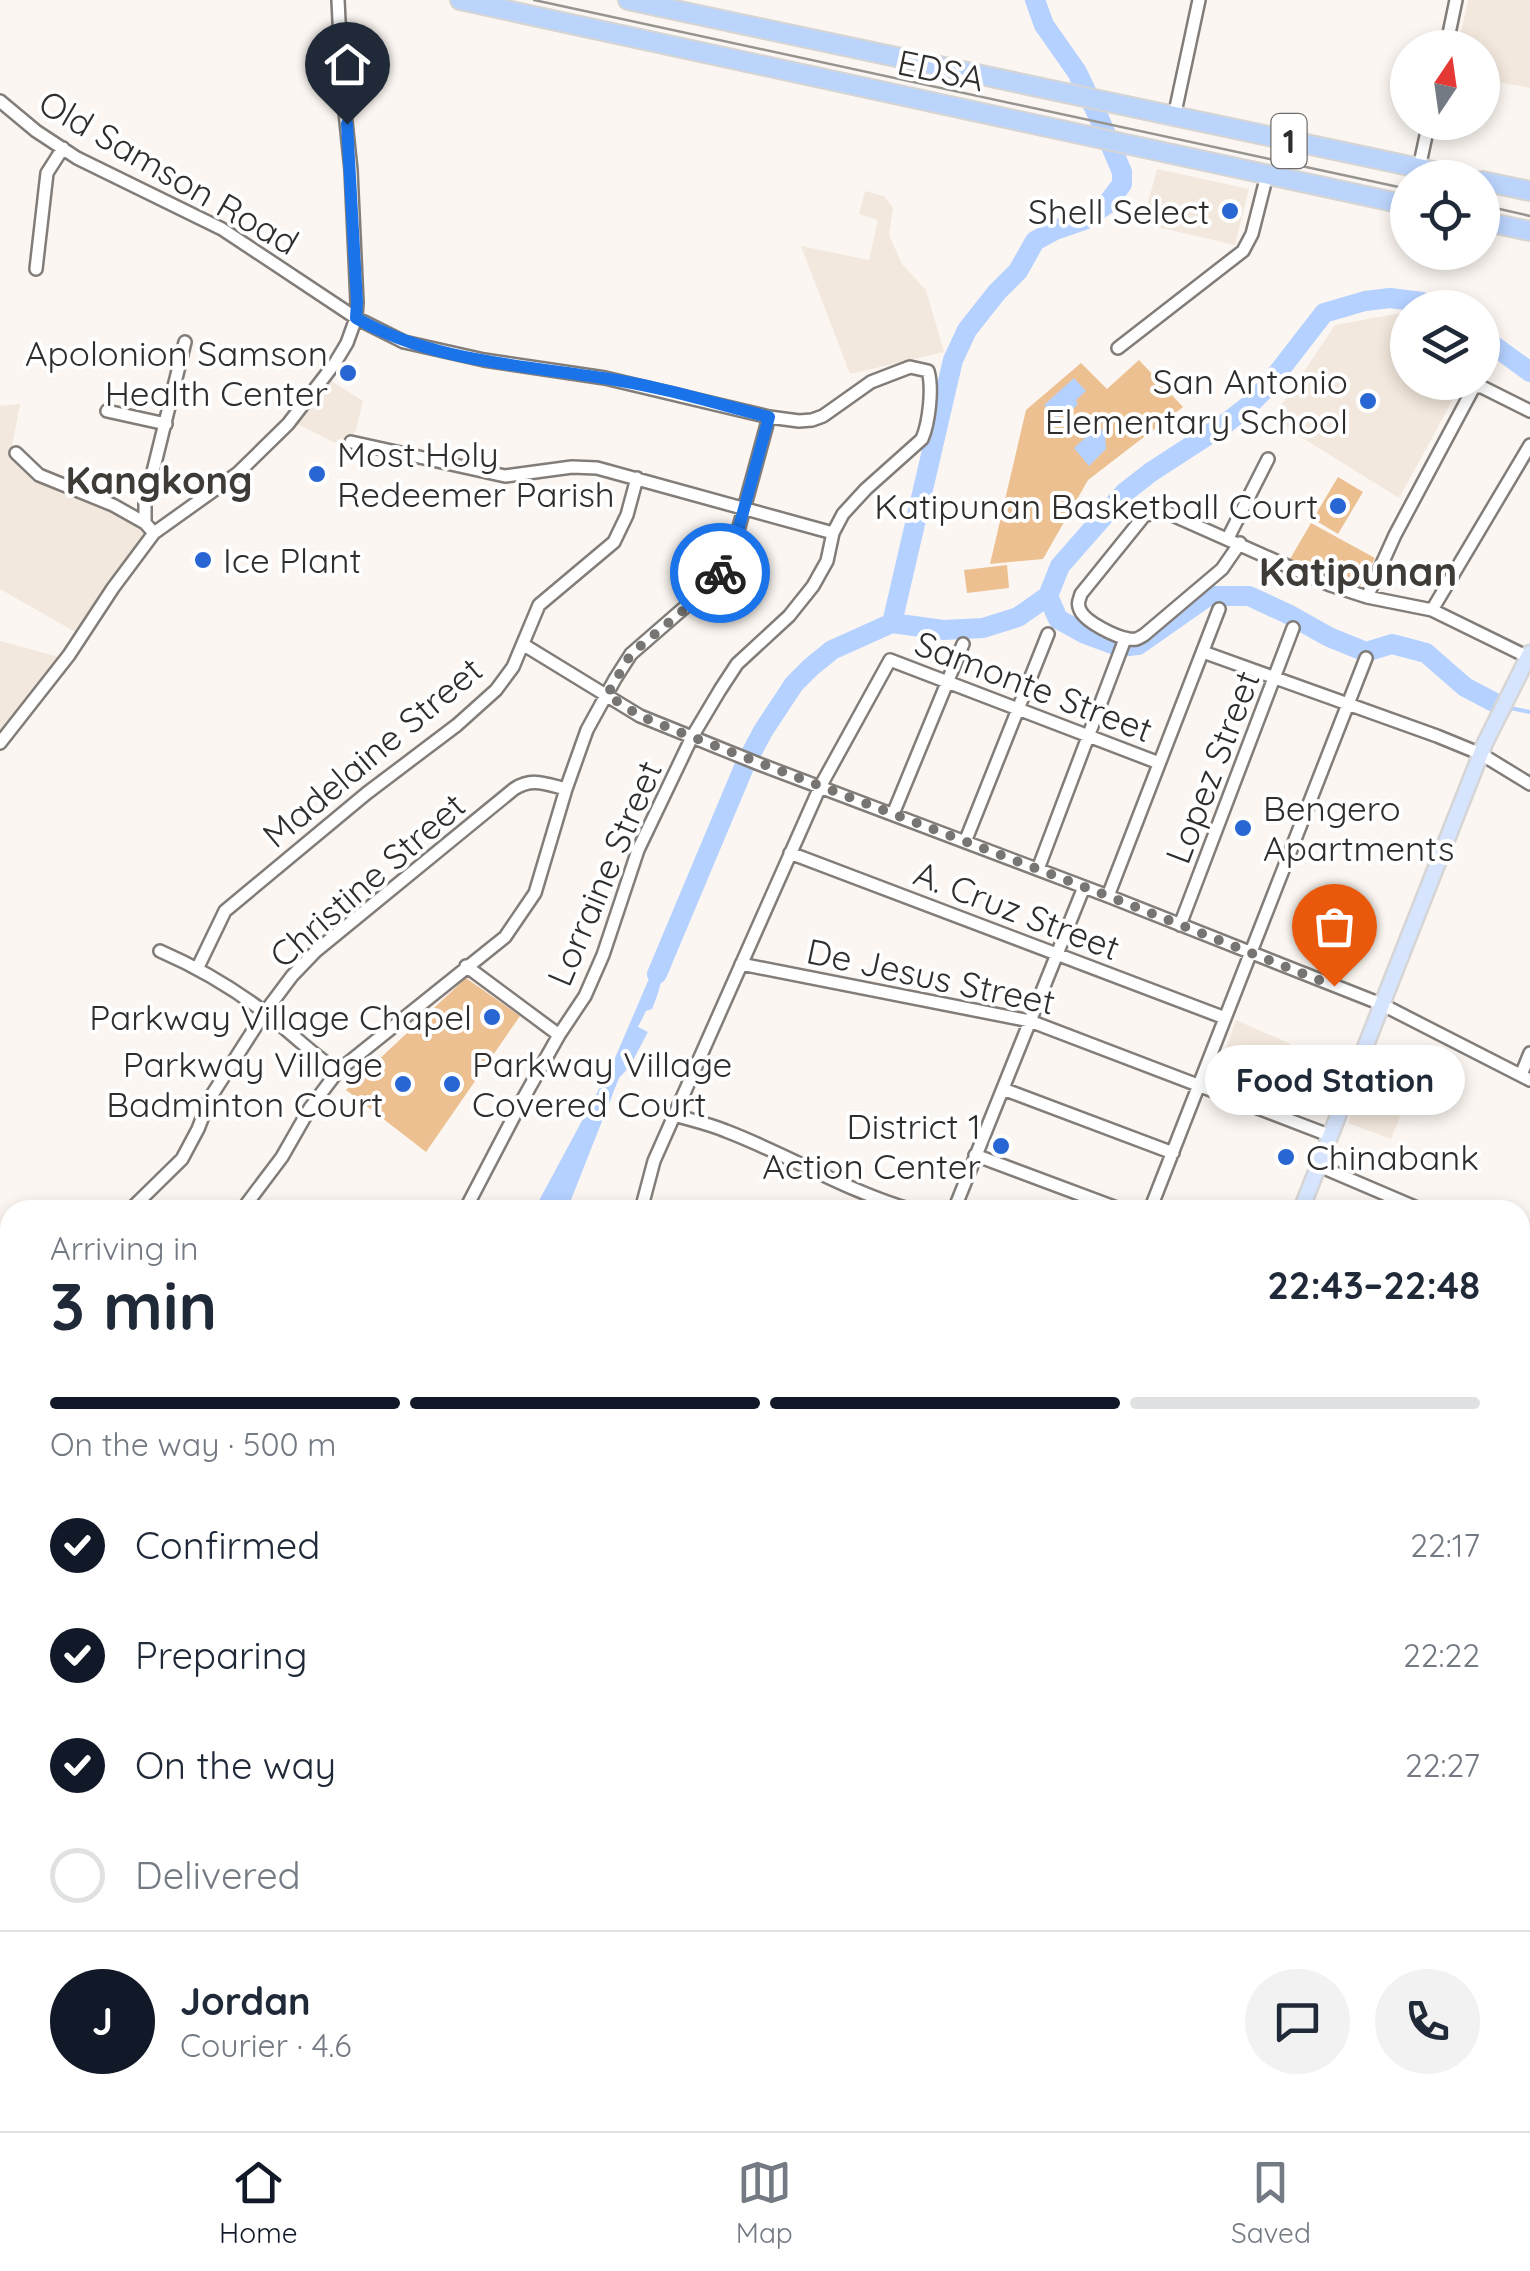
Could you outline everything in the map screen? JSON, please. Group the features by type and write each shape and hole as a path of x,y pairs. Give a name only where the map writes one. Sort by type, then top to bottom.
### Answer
{"highway":[{"name":"EDSA","path":"460,0 1390,201"},
{"name":"EDSA","path":"628,0 1390,162"},
{"path":"864,87 876,70 873,53"},
{"path":"896,94 890,76 900,58"},
{"path":"1500,185 1530,191"},
{"path":"1500,225 1530,231"}],"main road":[{"path":"1305,1200 1482,754 1529,655"}],"street":[{"path":"0,743 72,652 154,534 258,455 288,424 348,343 358,308 338,0"},
{"path":"1174,117 1200,0"},
{"path":"1450,30 1456,0"},
{"name":"Old Samson Road","path":"0,101 63,148 222,229 356,318 391,336 425,347 552,372 605,378 769,417"},
{"path":"36,269 47,173 63,148"},
{"path":"1118,348 1243,251 1252,234 1267,175"},
{"path":"145,522 145,504 185,342"},
{"name":"Lorraine Street","path":"470,1200 559,1035 585,996 638,850 692,737 737,664 789,616 813,586 843,514 922,440 930,387 928,371 910,367 870,382 812,420 769,417"},
{"path":"1366,597 1474,387 1482,387 1530,412"},
{"path":"107,411 166,424"},
{"path":"250,1200 338,1071 505,937 535,893 566,789 588,730 607,695 631,654 715,581 733,549 769,417"},
{"path":"351,442 504,476 572,467 597,468 834,532"},
{"path":"1432,610 1530,445"},
{"path":"16,452 39,474 114,505 145,522 154,534"},
{"path":"1038,869 1123,646 1144,635 1222,569 1268,459"},
{"name":"Madelaine Street","path":"198,967 224,911 496,690 524,645 538,605 614,542 627,515 636,478"},
{"path":"1123,646 1082,614 1078,604 1081,594 1144,516 1161,510 1330,585 1366,597 1432,610 1529,655"},
{"path":"1108,896 1219,609"},
{"name":"Lopez Street","path":"1180,925 1293,628"},
{"path":"965,842 1048,634"},
{"path":"892,814 964,644"},
{"path":"524,645 640,716 1381,1004 1526,1077 1530,1052"},
{"path":"1203,652 1482,754 1530,784"},
{"path":"1154,1200 1366,658"},
{"name":"Samonte Street","path":"820,787 890,660 1159,763"},
{"name":"Christine Street","path":"140,1200 182,1159 210,1098 265,1012 316,951 523,783 535,781 566,789"},
{"path":"644,1200 654,1161 820,787"},
{"name":"A. Cruz Street","path":"790,854 1225,1018"},
{"path":"958,1200 1084,887"},
{"path":"160,951 198,967 265,1012 338,1071"},
{"name":"De Jesus Street","path":"741,964 1030,1021 1331,1136"},
{"path":"466,966 559,1035"},
{"path":"1003,1088 1173,1153"},
{"path":"674,1115 724,1130 879,1200"},
{"path":"976,1155 1095,1200"},
{"path":"1318,1166 1398,1200"}],"shaded area":[{"path":"1468,0 1530,0 1530,88 1500,82 1500,30 1462,30"},
{"path":"1157,169 1249,189 1235,245 1144,224 1139,215 1146,210"},
{"path":"865,191 884,196 893,208 889,235 902,264 926,290 944,352 850,374 801,246 869,260 878,220 859,214"},
{"name":"San Antonio Elementary School","path":"1390,315 1390,400 1453,400 1399,498 1272,419 1335,325"},
{"path":"1139,360 1183,407 1088,480 1043,559 990,564 1026,410 1081,363 1107,389"},
{"path":"328,379 363,401 356,430 343,447 293,422"},
{"path":"20,404 11,452 35,476 109,506 148,527 77,633 0,589 0,406"},
{"name":"Katipunan Basketball Court","path":"1338,477 1363,492 1338,534 1313,519"},
{"path":"1311,523 1375,558 1358,590 1290,559"},
{"path":"1007,565 1009,588 967,593 964,570"},
{"path":"0,641 59,657 0,733"},
{"path":"466,978 520,1016 426,1152 346,1090"},
{"path":"1236,1020 1291,1044 1291,1052 1338,1069 1330,1090 1226,1048"},
{"path":"1362,1087 1405,1104 1391,1139 1348,1123"}],"water":[{"path":"1074,378 1086,391 1070,412 1066,409 1057,418 1044,405"},
{"path":"1098,426 1105,433 1106,449 1089,466 1074,448"},
{"path":"663,946 669,949 658,994 638,1027 648,1032 619,1078 571,1200 539,1200 612,1065"}],"waterway":[{"path":"892,623 953,360 967,330 1018,271 1035,241 1084,220 1107,204 1122,184 1122,172 1099,118 1077,72 1044,25 1035,0"},
{"path":"657,974 744,767 794,684 811,667 832,650 892,623 943,630 983,628 1018,617 1048,596 1060,566 1124,493 1247,407 1324,313 1390,298"},
{"path":"1500,350 1530,372"},
{"path":"1048,596 1058,619 1120,647 1138,645 1208,596 1249,596 1366,652 1392,644 1426,653 1465,687 1503,707"},
{"path":"1505,707 1530,712"}],"tram line":[{"path":"534,0 1390,185"},
{"path":"1500,209 1530,216"}],"way so far":[{"path":"720,573 704,593 631,654 607,695 640,716 692,737 1334,986"}],"place":[{"name":"Shell Select","path":"1230,211"},
{"name":"Apolonion Samson Health Center","path":"348,373"},
{"name":"San Antonio Elementary School","path":"1368,401"},
{"name":"Most Holy Redeemer Parish","path":"317,474"},
{"name":"Katipunan Basketball Court","path":"1338,506"},
{"name":"Ice Plant","path":"203,560"},
{"name":"Bengero Apartments","path":"1243,828"},
{"name":"Food Station","path":"1334,986"},
{"name":"Parkway Village Chapel","path":"492,1017"},
{"name":"Parkway Village Badminton Court","path":"403,1084"},
{"name":"Parkway Village Covered Court","path":"452,1084"},
{"name":"District 1 Action Center","path":"1001,1146"},
{"name":"Chinabank","path":"1286,1157"}],"district":[{"name":"Kangkong","path":"159,480"},
{"name":"Katipunan","path":"1358,571"}],"route":[{"path":"347,124 356,318 404,342 484,360 605,378 769,417 733,549 720,573"}]}
